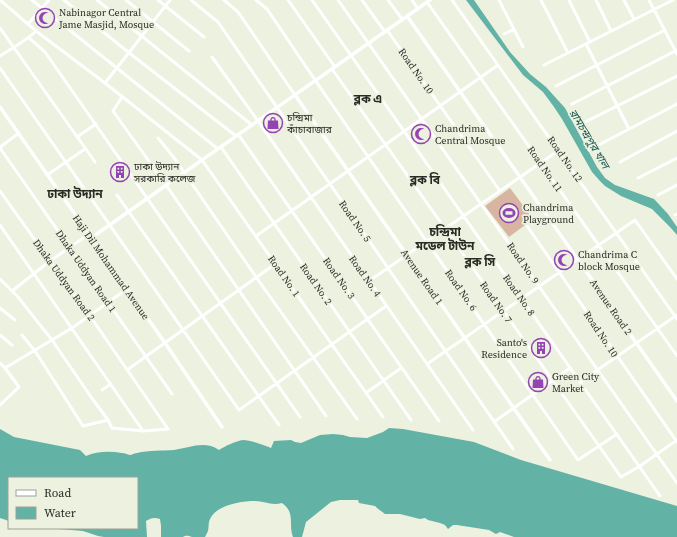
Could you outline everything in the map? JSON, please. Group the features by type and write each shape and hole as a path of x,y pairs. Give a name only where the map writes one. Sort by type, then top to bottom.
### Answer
{"street":[{"name":"Road No. 1","path":"0,0 36,31 105,83 202,160 383,417"},
{"name":"Road No. 2","path":"32,0 116,68 220,148 411,420"},
{"path":"28,24 49,0"},
{"name":"Road No. 3","path":"64,0 128,52 237,135 439,421"},
{"path":"96,0 252,124"},
{"path":"126,0 189,51"},
{"path":"158,0 204,37"},
{"path":"105,83 170,0"},
{"name":"Road No. 5","path":"191,0 218,22 513,449"},
{"path":"224,0 238,12 295,95"},
{"name":"Road No. 6","path":"256,0 267,9 578,460 598,446"},
{"name":"Road No. 7","path":"288,0 385,144 621,478 640,466"},
{"name":"Road No. 8","path":"312,0 660,496"},
{"name":"Road No. 9","path":"338,0 677,483"},
{"name":"Road No. 10","path":"362,0 386,31 500,191"},
{"path":"388,0 402,20"},
{"path":"412,0 418,9"},
{"name":"Road No. 12","path":"452,0 676,316"},
{"path":"499,0 523,47"},
{"path":"541,0 568,53"},
{"path":"569,0 590,42"},
{"path":"596,0 611,31"},
{"path":"624,0 634,19"},
{"path":"572,104 676,52 648,0"},
{"path":"544,65 673,0"},
{"path":"12,291 50,261 69,248 110,225 429,1"},
{"name":"Road No. 11","path":"429,1 480,77 677,356"},
{"name":"Avenue Road 2","path":"407,16 677,401"},
{"path":"0,28 94,162"},
{"path":"504,34 513,30"},
{"path":"556,86 665,30"},
{"path":"0,56 29,38 36,31"},
{"path":"29,38 45,52 300,417"},
{"path":"586,44 628,129"},
{"name":"Road No. 4","path":"212,57 473,430"},
{"path":"256,236 498,65"},
{"path":"0,68 239,410 386,306"},
{"path":"581,124 677,76"},
{"name":"Avenue Road 1","path":"295,95 550,460"},
{"path":"122,98 113,111 326,416"},
{"path":"589,150 677,104"},
{"name":"Haji Dil Mohammad Avenue","path":"0,107 222,427"},
{"path":"77,137 96,124"},
{"path":"620,162 677,131"},
{"path":"0,148 19,133"},
{"path":"158,138 357,419"},
{"name":"Dhaka Uddyan Road 1","path":"0,148 172,394"},
{"path":"47,175 85,149"},
{"path":"369,281 558,151"},
{"path":"638,178 677,158"},
{"path":"658,195 677,185"},
{"name":"Dhaka Uddyan Road 2","path":"0,190 168,429 143,431"},
{"path":"117,195 279,425"},
{"path":"427,364 635,220 677,279"},
{"path":"0,225 1,229 143,431"},
{"name":"Road No. 10","path":"527,226 677,441"},
{"path":"127,370 275,264"},
{"path":"0,279 28,308 52,340 108,420 112,428 143,431"},
{"path":"5,368 72,328 127,290"},
{"path":"0,308 15,320"},
{"path":"580,382 676,316"},
{"path":"0,335 12,346"},
{"path":"22,335 35,351 83,426 108,420"},
{"path":"0,363 19,387 0,405"},
{"path":"366,392 401,368"},
{"path":"494,422 570,368"},
{"path":"102,390 110,384"},
{"path":"598,446 617,434"},
{"path":"640,466 677,441"}],"shaded area":[{"name":"Chandrima Playground","path":"510,188 533,219 509,237 485,206"}],"water":[{"path":"466,0 474,0 510,52 565,108 597,167 605,178 615,185 654,199 668,214 677,227 677,235 652,209 621,196 600,181 592,172 562,119 543,92 523,75"},
{"path":"389,428 403,429 474,442 521,460 677,506 677,537 514,537 500,532 496,534 489,530 457,525 453,525 448,529 445,525 425,518 420,519 400,514 385,514 375,506 359,503 358,500 340,500 331,502 306,522 302,537 293,537 289,511 282,503 275,504 259,501 236,503 218,510 210,519 208,531 205,537 161,537 160,519 156,518 146,521 147,537 104,537 83,531 59,529 138,529 138,477 8,477 8,521 0,518 0,429 14,437 80,450 86,456 99,452 123,453 131,455 146,451 174,450 202,445 219,450 237,441 243,440 271,448 274,441 291,440 301,443 320,435 333,434 367,438"}],"place":[{"name":"Nabinagor Central Jame Masjid, Mosque","path":"45,18"},
{"name":"চন্দ্রিমা কাঁচাবাজার","path":"273,123"},
{"name":"Chandrima Central Mosque","path":"421,134"},
{"name":"ঢাকা উদ্যান সরকারি কলেজ","path":"120,172"},
{"name":"Chandrima Playground","path":"509,213"},
{"name":"Chandrima C block Mosque","path":"564,260"},
{"name":"Santo's Residence","path":"541,348"},
{"name":"Green City Market","path":"538,382"}],"district":[{"name":"ব্লক এ","path":"368,99"},
{"name":"ব্লক বি","path":"425,180"},
{"name":"ঢাকা উদ্যান","path":"75,194"},
{"name":"চন্দ্রিমা মডেল টাউন","path":"445,239"},
{"name":"ব্লক সি","path":"480,262"}],"water label":[{"name":"রামচন্দ্রপুর খাল","path":"589,139"}]}
